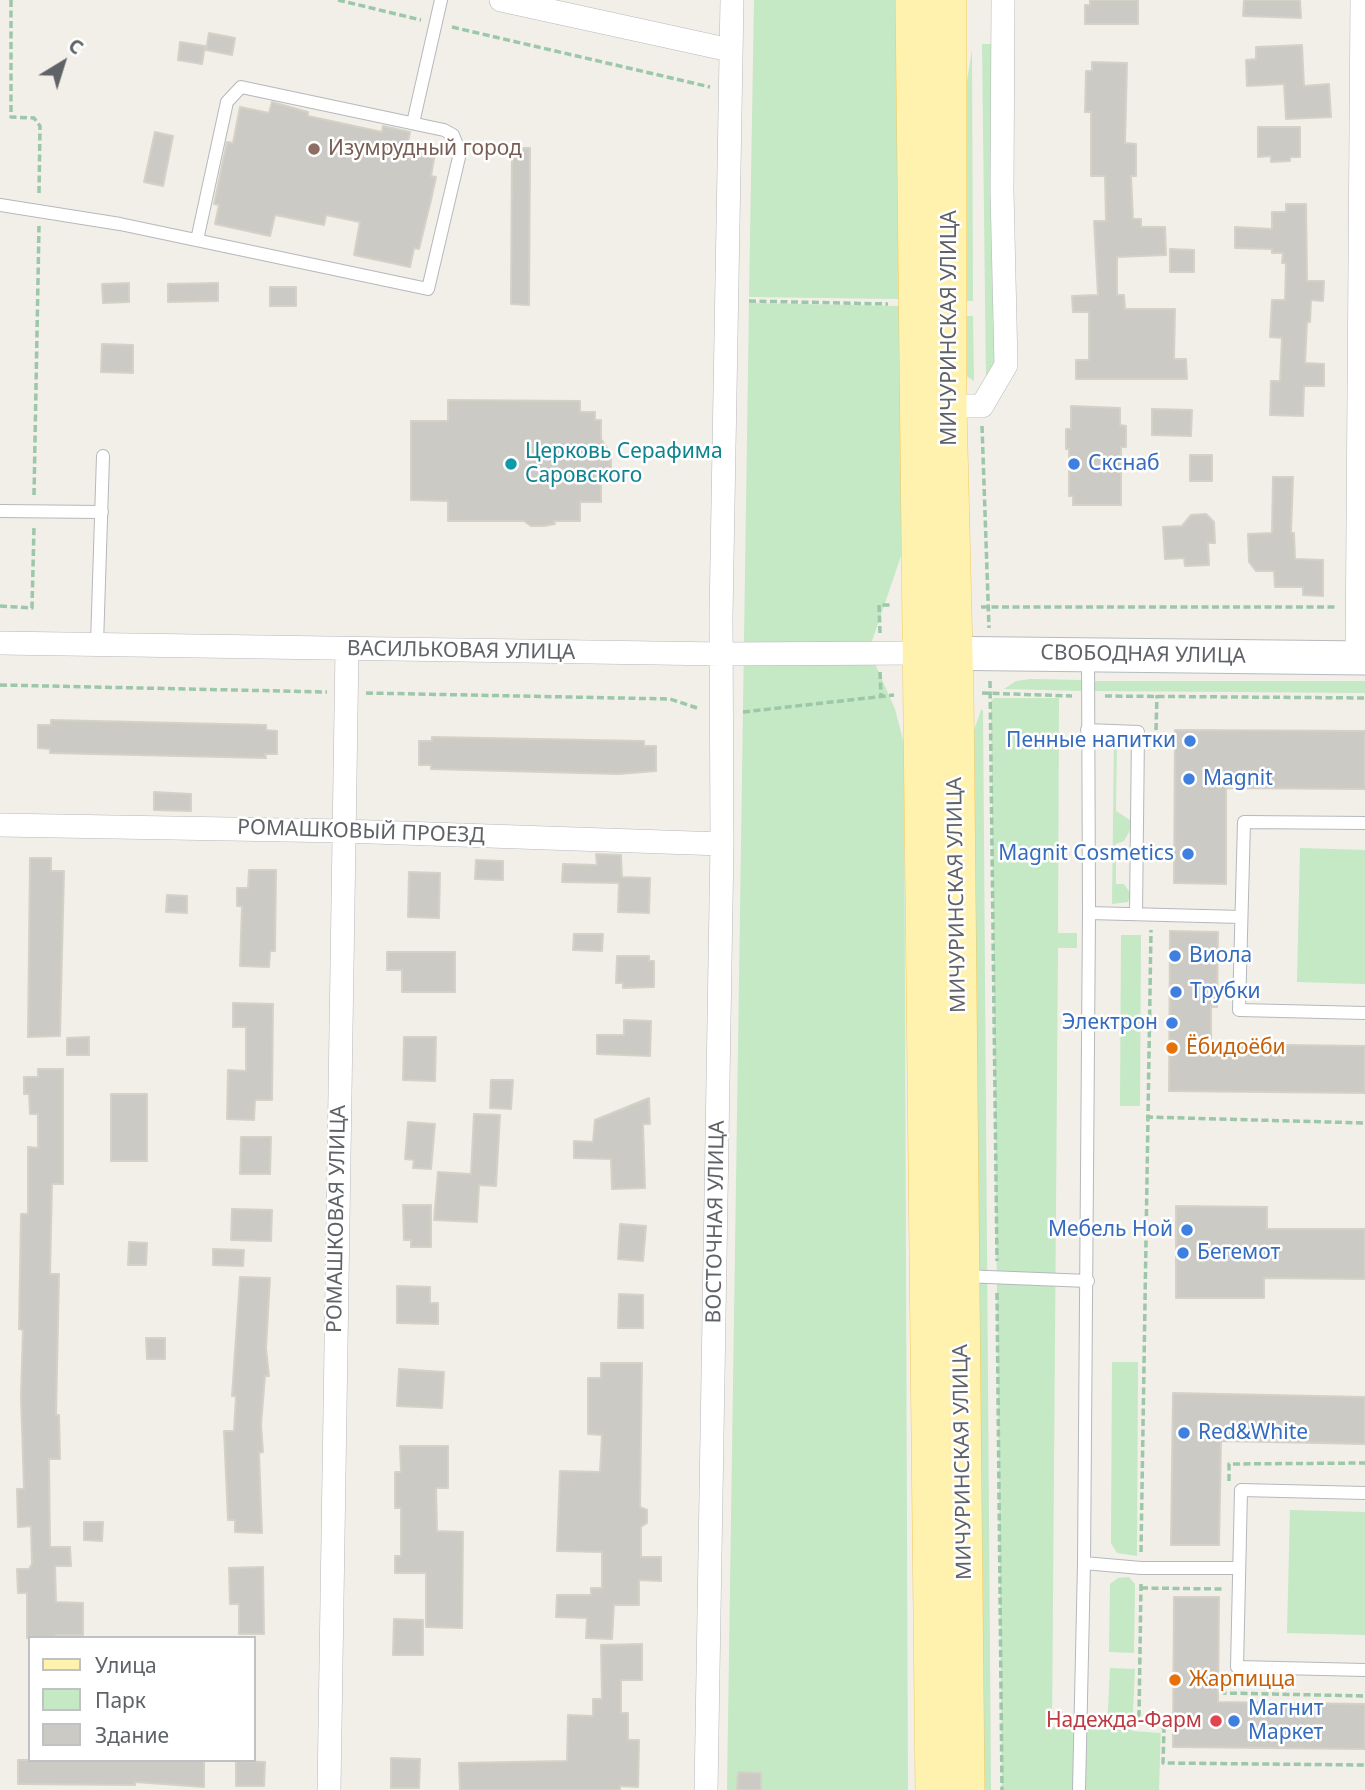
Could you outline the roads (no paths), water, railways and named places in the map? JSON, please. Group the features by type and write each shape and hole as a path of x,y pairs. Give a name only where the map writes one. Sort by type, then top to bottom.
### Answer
{"main road":[{"name":"МИЧУРИНСКАЯ УЛИЦА","path":"914,0 937,606 955,653 966,1790"},
{"name":"МИЧУРИНСКАЯ УЛИЦА","path":"937,606 948,406 948,0"},
{"name":"СВОБОДНАЯ УЛИЦА","path":"955,653 1361,658"},
{"name":"МИЧУРИНСКАЯ УЛИЦА","path":"934,1790 956,694"}],"street":[{"path":"501,0 730,50"},
{"name":"ВОСТОЧНАЯ УЛИЦА","path":"706,1790 722,844 725,300 732,0"},
{"path":"948,406 982,406 1006,365 1002,191 1003,0"},
{"path":"1361,658 1357,608 1362,0"},
{"name":"ВАСИЛЬКОВАЯ УЛИЦА","path":"0,643 722,654 955,653"},
{"name":"РОМАШКОВАЯ УЛИЦА","path":"329,1790 348,649"},
{"name":"РОМАШКОВЫЙ ПРОЕЗД","path":"0,825 343,831 722,844"}],"lane":[{"path":"413,123 441,0"},
{"path":"0,205 39,209 197,240 428,289 460,153 453,135 413,123 250,88 236,90 227,102 197,240"},
{"path":"97,645 103,456"},
{"path":"0,511 102,512"},
{"path":"1079,1790 1088,1281 1088,655"},
{"path":"1087,730 1138,732 1136,914"},
{"path":"1365,823 1244,822 1239,1010 1365,1013"},
{"path":"1089,913 1241,917"},
{"path":"961,1276 1088,1281"},
{"path":"1365,1493 1241,1490 1237,1667 1365,1670"},
{"path":"1084,1563 1141,1568 1239,1568"}],"place":[{"name":"Изумрудный город","path":"314,149"},
{"name":"Церковь Серафима Саровского","path":"511,464"},
{"name":"Скснаб","path":"1074,464"},
{"name":"Пенные напитки","path":"1190,741"},
{"name":"Magnit","path":"1189,779"},
{"name":"Magnit Cosmetics","path":"1188,854"},
{"name":"Виола","path":"1175,956"},
{"name":"Трубки","path":"1176,992"},
{"name":"Электрон","path":"1172,1023"},
{"name":"Ёбидоёби","path":"1172,1048"},
{"name":"Мебель Ной","path":"1187,1230"},
{"name":"Бегемот","path":"1183,1253"},
{"name":"Red&White","path":"1184,1433"},
{"name":"Жарпицца","path":"1175,1680"},
{"name":"Надежда-Фарм","path":"1216,1721"},
{"name":"Магнит Маркет","path":"1234,1721"}]}
